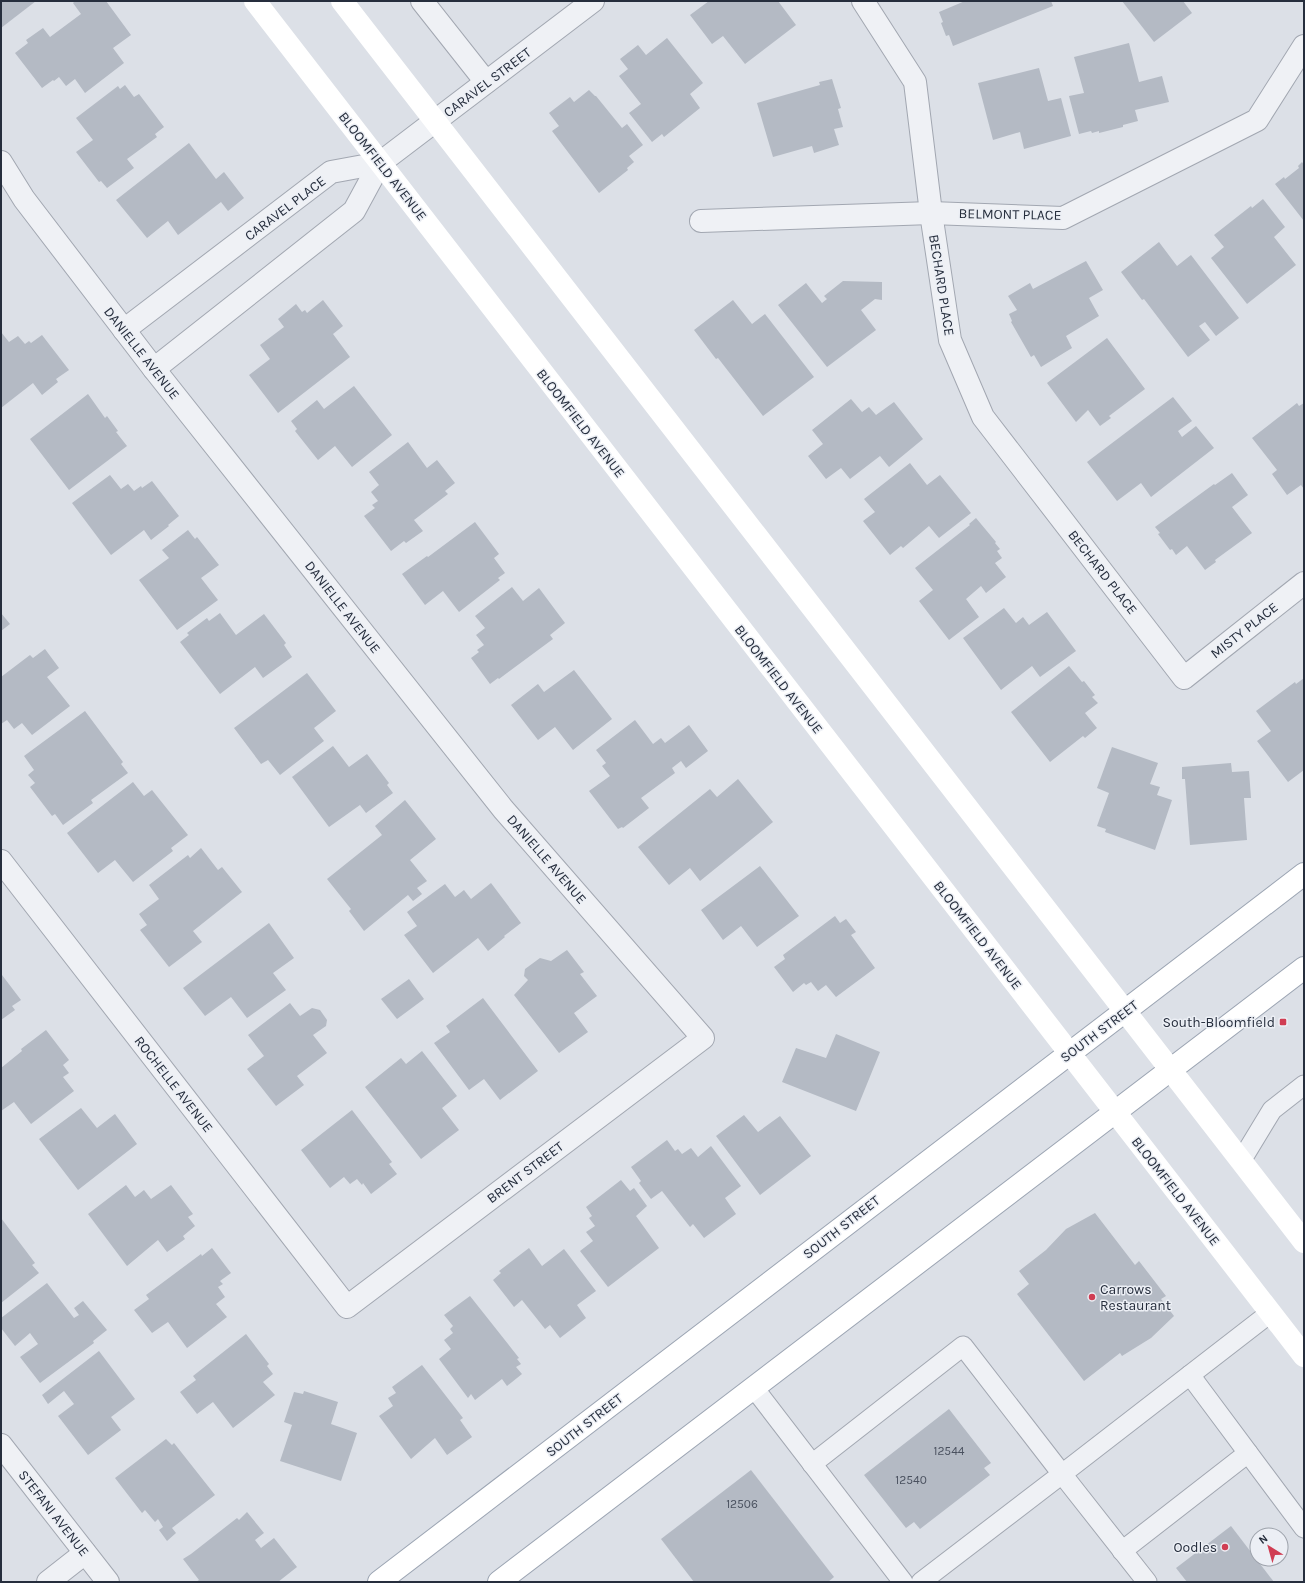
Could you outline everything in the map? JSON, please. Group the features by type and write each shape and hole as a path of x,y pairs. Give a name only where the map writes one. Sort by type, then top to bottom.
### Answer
{"street":[{"name":"BLOOMFIELD AVENUE","path":"255,1 1304,1356"},
{"path":"342,1 1304,1242"},
{"path":"422,1 486,82"},
{"name":"CARAVEL STREET","path":"380,163 593,1"},
{"name":"BECHARD PLACE","path":"863,1 914,82 931,213 950,340 983,417 1184,678"},
{"name":"BELMONT PLACE","path":"701,220 931,213 1063,218 1257,120 1304,46"},
{"name":"DANIELLE AVENUE","path":"1,162 24,200 154,369 503,809 703,1038"},
{"name":"CARAVEL PLACE","path":"124,330 331,172 380,163"},
{"path":"154,369 354,210 380,163"},
{"name":"MISTY PLACE","path":"1184,678 1304,583"},
{"name":"ROCHELLE AVENUE","path":"1,861 347,1307"},
{"name":"SOUTH STREET","path":"379,1582 1304,874"},
{"path":"500,1582 1304,968"},
{"name":"BRENT STREET","path":"347,1307 703,1038"},
{"name":"STEFANI AVENUE","path":"1,1445 108,1582"},
{"path":"48,1582 85,1553"}],"lane":[{"path":"1240,1161 1272,1110 1304,1084"},
{"path":"922,1582 1270,1313"},
{"path":"812,1464 963,1346 1147,1582"},
{"path":"1190,1375 1304,1528"},
{"path":"754,1388 903,1582"},
{"path":"1122,1551 1248,1453"}],"building":[{"path":"1,1 36,1 1,28"},
{"path":"75,1 106,1 131,35 113,48 124,63 85,93 75,79 66,86 59,77 42,88 15,53 28,43 26,40 43,28 50,37 81,14 73,3"},
{"path":"709,1 778,1 796,25 745,64 723,36 712,44 690,15"},
{"path":"965,1 1051,1 1053,6 953,46 949,35 946,36 939,12"},
{"path":"1122,1 1183,1 1192,13 1154,42"},
{"path":"667,38 703,83 690,94 700,108 664,137 662,134 652,142 629,113 641,104 619,76 628,69 620,59 638,45 646,55"},
{"path":"1129,43 1139,82 1162,76 1169,102 1135,110 1138,121 1123,125 1123,127 1099,133 1099,131 1092,133 1091,131 1079,134 1069,96 1084,93 1074,57"},
{"path":"1039,68 1048,101 1061,98 1071,136 1024,149 1020,132 993,140 978,83"},
{"path":"832,79 841,108 838,109 843,127 834,129 839,145 814,153 812,146 773,157 757,103 820,85 819,82"},
{"path":"125,85 134,97 139,94 164,127 155,134 157,137 127,159 134,168 107,188 101,181 99,182 76,152 93,140 76,118 118,86 120,89"},
{"path":"589,90 596,96 622,128 627,124 643,145 629,156 634,162 627,168 628,170 599,193 552,131 559,126 549,113 570,97 574,102"},
{"path":"189,143 216,179 224,172 244,198 228,211 221,202 178,235 168,221 147,238 116,200"},
{"path":"1302,162 1304,165 1304,221 1275,184 1284,177 1285,179 1299,168 1298,166"},
{"path":"1263,199 1285,227 1274,237 1296,265 1247,304 1211,258 1224,247 1214,235 1251,206 1252,208"},
{"path":"1159,242 1177,266 1191,255 1239,318 1216,336 1205,322 1199,326 1210,340 1188,357 1144,299 1142,300 1121,272"},
{"path":"1086,261 1103,290 1089,298 1099,316 1066,336 1072,348 1041,367 1034,355 1031,357 1011,322 1012,321 1009,314 1017,310 1008,296 1030,283 1033,289"},
{"path":"843,281 882,282 882,300 875,299 861,310 876,330 827,367 778,305 806,283 822,303 827,299 824,296"},
{"path":"323,300 343,326 333,334 350,357 278,413 249,375 270,359 260,345 284,327 278,319 296,304 302,312 305,310 307,313"},
{"path":"733,300 752,324 765,314 814,377 763,416 694,330"},
{"path":"1,332 9,342 18,336 25,344 29,341 31,343 42,335 69,370 56,379 58,382 42,395 33,383 1,408"},
{"path":"1107,338 1145,389 1109,416 1111,418 1100,426 1088,410 1076,422 1047,383"},
{"path":"354,386 392,435 352,467 335,446 318,460 295,431 297,429 291,421 317,400 324,409"},
{"path":"88,394 105,418 107,416 118,431 116,432 127,446 69,490 30,439"},
{"path":"1173,397 1192,421 1178,431 1182,437 1196,426 1214,448 1151,497 1141,483 1117,501 1087,462"},
{"path":"851,399 862,412 869,407 876,415 894,402 923,439 889,467 880,456 850,479 841,468 826,479 808,456 823,444 812,430"},
{"path":"1297,403 1299,406 1304,403 1304,489 1301,485 1287,495 1272,474 1277,470 1252,438"},
{"path":"408,442 427,468 437,460 455,483 445,491 448,494 414,520 423,531 406,543 404,541 391,551 364,516 375,508 372,505 378,501 371,492 379,485 369,472"},
{"path":"910,463 927,485 940,475 971,513 939,538 929,526 903,548 901,546 890,555 863,521 875,512 864,499"},
{"path":"1232,473 1248,495 1232,507 1252,533 1215,560 1216,562 1205,570 1187,546 1176,555 1172,549 1170,550 1158,534 1160,533 1155,527 1214,484 1215,485"},
{"path":"110,475 121,489 128,484 134,491 141,486 142,488 152,481 179,516 151,540 144,530 111,555 72,503"},
{"path":"976,518 1000,549 997,551 1002,558 995,563 1006,577 986,593 981,586 966,599 979,617 949,640 919,601 933,590 915,568 970,525 969,524"},
{"path":"475,522 499,554 494,558 505,573 498,578 500,580 459,612 443,591 425,605 402,574 427,556 428,557"},
{"path":"188,530 195,539 197,537 219,565 201,578 218,600 177,630 139,580 169,558 162,550"},
{"path":"512,587 523,601 539,588 565,623 550,635 553,639 490,684 471,658 479,652 477,650 484,645 476,635 485,628 475,616"},
{"path":"1004,608 1016,623 1023,617 1029,625 1047,612 1076,651 1040,677 1032,666 1001,690 963,638"},
{"path":"1,613 10,624 1,631"},
{"path":"220,613 236,635 264,614 286,643 284,645 292,657 263,678 255,667 220,694 180,642 189,635 187,633 207,618 209,621"},
{"path":"45,649 59,668 47,677 70,706 32,735 22,723 14,729 7,720 1,724 1,677 30,655 33,658"},
{"path":"1069,666 1095,695 1092,697 1098,703 1085,713 1097,728 1085,738 1083,736 1050,762 1011,712"},
{"path":"574,670 612,719 573,750 555,727 538,740 511,705 538,684 544,692"},
{"path":"307,673 336,711 314,728 324,741 280,775 268,760 261,764 234,728"},
{"path":"1304,678 1304,770 1288,782 1257,741 1271,731 1256,711 1295,682 1296,684"},
{"path":"85,711 123,762 121,764 128,773 91,800 93,803 63,825 55,814 52,816 30,787 35,783 28,775 34,770 24,756"},
{"path":"635,720 653,744 661,738 665,743 689,725 708,751 686,768 681,761 672,768 675,773 641,798 649,808 623,828 618,829 589,791 610,776 602,766 606,763 596,750"},
{"path":"333,746 349,767 367,754 389,783 387,785 393,793 366,813 360,805 329,827 292,777"},
{"path":"1112,747 1158,763 1150,784 1160,787 1157,795 1172,800 1155,850 1105,832 1106,829 1097,826 1109,793 1097,788"},
{"path":"1231,763 1232,772 1249,771 1251,798 1244,798 1247,840 1190,845 1185,779 1182,779 1182,767"},
{"path":"738,779 773,822 700,881 690,868 669,885 638,847 710,789 717,797"},
{"path":"133,782 144,796 152,790 188,835 171,848 173,851 133,882 115,860 98,873 67,833"},
{"path":"405,800 436,839 410,860 427,881 417,888 422,894 413,901 408,895 364,931 349,911 351,909 327,879 382,835 375,826"},
{"path":"201,848 218,870 222,867 242,892 193,931 202,942 169,967 140,930 147,925 139,914 159,899 149,885 188,855 190,858"},
{"path":"760,866 799,916 757,947 741,926 723,940 701,910"},
{"path":"491,883 521,923 488,951 478,938 433,973 404,935 417,926 407,912 445,884 455,897 464,890 471,899"},
{"path":"835,916 840,923 846,919 856,932 851,935 875,968 836,997 826,985 818,991 811,982 806,985 804,983 793,992 774,967 785,959 783,955"},
{"path":"269,923 294,958 273,973 286,990 247,1018 231,997 205,1016 183,988"},
{"path":"567,950 584,972 580,974 597,996 574,1013 588,1032 559,1053 514,995 528,980 524,976 525,969 540,958 551,961"},
{"path":"2,975 21,1000 12,1006 15,1010 1,1020"},
{"path":"409,979 424,999 397,1019 381,999"},
{"path":"483,998 538,1071 500,1100 484,1079 469,1090 434,1043 450,1032 446,1026"},
{"path":"290,1003 300,1016 312,1008 320,1010 327,1020 326,1026 313,1035 327,1053 297,1076 304,1085 276,1106 247,1069 264,1056 248,1035"},
{"path":"46,1030 69,1060 63,1065 69,1073 63,1077 74,1091 31,1124 14,1102 1,1111 1,1068 22,1051 21,1049"},
{"path":"836,1034 880,1052 856,1111 782,1082 796,1048 826,1058"},
{"path":"422,1051 457,1096 442,1108 459,1130 421,1159 365,1087 401,1058 406,1064"},
{"path":"81,1108 97,1128 115,1114 137,1144 78,1190 39,1139"},
{"path":"352,1110 392,1162 389,1164 397,1174 371,1194 363,1183 362,1185 357,1179 350,1184 344,1177 330,1188 301,1150"},
{"path":"744,1115 758,1132 780,1116 811,1156 760,1195 716,1136"},
{"path":"667,1140 675,1151 678,1149 682,1154 691,1148 698,1157 711,1146 741,1186 725,1198 736,1214 704,1238 693,1224 690,1227 662,1191 651,1199 639,1183 641,1181 631,1167"},
{"path":"621,1180 630,1191 634,1188 647,1206 636,1216 659,1248 608,1287 580,1251 593,1241 586,1232 595,1226 589,1218 592,1216 586,1207"},
{"path":"126,1185 135,1197 144,1190 151,1199 171,1185 193,1214 188,1217 195,1226 183,1236 185,1239 167,1252 158,1240 127,1266 88,1214"},
{"name":"Carrows Restaurant","path":"1095,1213 1135,1265 1139,1261 1166,1296 1161,1299 1174,1316 1151,1338 1122,1356 1120,1353 1084,1381 1017,1294 1029,1284 1019,1271 1046,1250 1066,1229"},
{"path":"1,1218 35,1263 32,1265 39,1273 1,1303"},
{"path":"212,1248 231,1273 220,1281 223,1284 218,1287 225,1297 216,1304 227,1317 187,1348 168,1322 152,1333 134,1310 149,1299 146,1295 201,1254 202,1256"},
{"path":"529,1248 542,1266 564,1249 596,1291 577,1305 586,1318 560,1338 550,1325 545,1329 522,1300 514,1307 493,1280 501,1273 499,1271"},
{"path":"47,1283 74,1318 79,1315 74,1308 83,1301 107,1330 93,1341 94,1343 40,1383 20,1357 38,1344 30,1333 15,1346 1,1328 1,1318"},
{"path":"470,1296 519,1358 517,1359 521,1364 516,1367 522,1374 507,1386 502,1379 475,1400 471,1394 468,1398 439,1359 451,1349 444,1340 453,1333 450,1329 453,1326 444,1315"},
{"path":"246,1334 269,1364 267,1366 273,1374 263,1382 275,1395 233,1428 213,1402 197,1414 180,1392 196,1380 193,1376"},
{"path":"99,1351 135,1399 111,1417 121,1430 88,1455 58,1416 74,1404 64,1391 48,1404 42,1395"},
{"path":"422,1365 463,1418 460,1420 472,1437 447,1455 435,1438 411,1459 379,1416 393,1406 388,1398 396,1393 392,1387"},
{"path":"304,1391 338,1402 331,1424 357,1433 341,1481 280,1461 292,1425 284,1422 294,1392 303,1394"},
{"path":"949,1409 991,1463 984,1468 990,1475 920,1529 914,1522 906,1528 864,1475"},
{"path":"166,1439 172,1445 174,1443 215,1495 172,1528 176,1533 167,1541 159,1530 163,1527 158,1519 155,1522 145,1510 142,1513 115,1478"},
{"path":"751,1470 834,1577 828,1582 694,1582 661,1539"},
{"path":"247,1512 264,1533 255,1540 261,1548 274,1538 297,1567 278,1582 196,1582 199,1580 183,1559 237,1518 239,1520"},
{"name":"Oodles","path":"1231,1526 1249,1549 1249,1567 1262,1567 1274,1582 1187,1582 1176,1568"}],"place":[{"name":"South-Bloomfield","path":"1283,1022"},
{"name":"Carrows Restaurant","path":"1092,1297"},
{"name":"Oodles","path":"1225,1547"}]}
